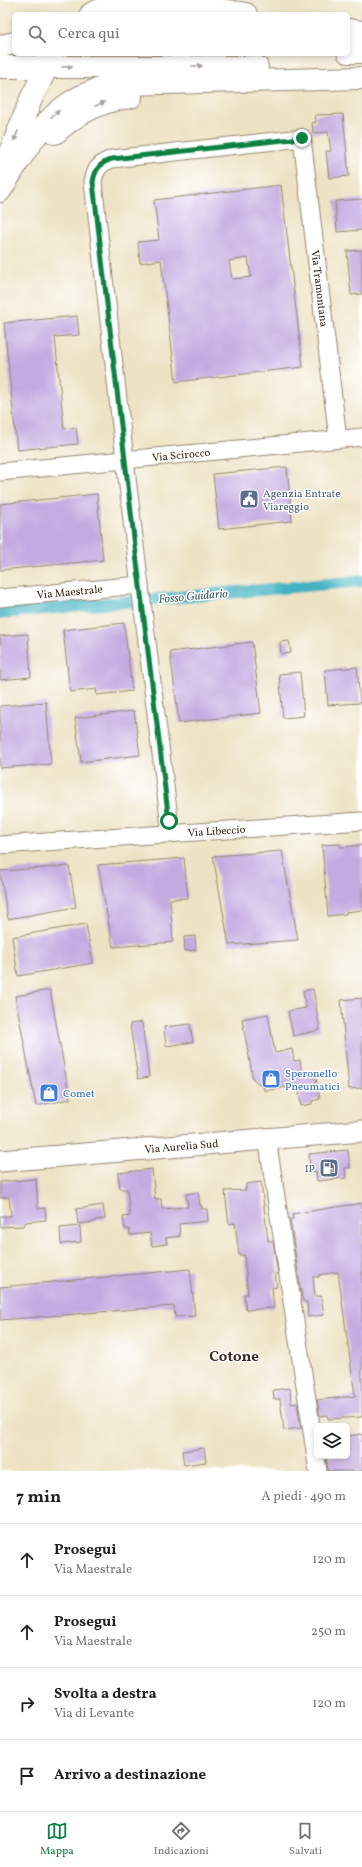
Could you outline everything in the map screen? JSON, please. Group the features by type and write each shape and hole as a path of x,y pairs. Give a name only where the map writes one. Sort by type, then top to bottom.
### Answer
{"highway":[{"path":"96,12 123,0"},
{"path":"121,12 145,6 178,5 231,12"},
{"path":"350,30 362,32"},
{"path":"0,46 12,43"},
{"path":"0,52 12,52"},
{"path":"350,52 362,52"},
{"path":"0,67 362,67"},
{"path":"0,179 28,105 43,75"},
{"path":"0,191 30,143 50,118 75,98 95,89 127,84 362,78"},
{"path":"0,195 54,134 74,117 107,102 126,97 157,94 362,90"}],"main road":[{"name":"Via Aurelia Sud","path":"0,1161 362,1131"}],"street":[{"name":"Via Tramontana","path":"125,459 93,182 94,174 98,166 104,161 112,159 302,138 338,440"},
{"name":"Via Scirocco","path":"0,472 362,437"},
{"path":"125,459 171,834"},
{"name":"Via Maestrale","path":"0,598 140,587"},
{"name":"Via Libeccio","path":"0,845 362,821"},
{"path":"267,1138 318,1471"}],"building":[{"path":"343,114 349,176 329,178 326,151 331,151 328,132 313,133 312,123 316,122 315,115"},
{"path":"281,185 303,367 176,382 161,260 140,263 138,242 159,240 154,200","holes":["248,258 251,277 232,279 229,261"]},
{"path":"362,199 362,230 337,232 335,201"},
{"path":"362,250 362,294 351,295 347,251"},
{"path":"77,316 79,335 55,337 64,429 76,427 78,444 17,450 4,323"},
{"path":"287,467 292,521 219,529 213,474"},
{"path":"97,494 103,560 0,570 0,504"},
{"path":"124,623 132,691 97,695 96,689 70,692 63,630"},
{"path":"28,634 31,677 0,680 0,636"},
{"path":"289,641 291,653 281,654 280,642"},
{"path":"252,642 261,713 179,723 170,652"},
{"path":"357,667 360,703 328,705 325,670"},
{"path":"300,672 304,716 283,718 279,674"},
{"path":"46,702 51,764 0,768 0,706"},
{"path":"134,711 140,755 81,762 75,718"},
{"path":"340,844 341,847 362,845 362,910 328,916 322,845"},
{"path":"282,851 298,940 229,945 213,856"},
{"path":"184,858 188,898 170,899 173,942 113,947 98,865"},
{"path":"69,866 76,907 8,919 0,871"},
{"path":"86,924 93,963 18,976 12,937"},
{"path":"195,936 196,950 185,951 184,937"},
{"path":"313,989 320,1030 293,1036 288,1011 306,1008 303,991"},
{"path":"50,990 70,1099 36,1106 15,996"},
{"path":"362,998 362,1088 349,1089 341,1000"},
{"path":"268,1014 275,1053 292,1049 294,1061 300,1060 302,1074 315,1073 320,1099 312,1101 312,1104 301,1106 298,1085 264,1091 264,1088 253,1079 242,1019"},
{"path":"142,1022 149,1077 138,1079 130,1024"},
{"path":"190,1024 193,1042 166,1046 164,1027"},
{"path":"348,1150 350,1168 345,1168 346,1178 317,1181 316,1171 310,1172 309,1154"},
{"path":"152,1169 155,1199 161,1199 162,1209 188,1207 186,1194 198,1192 202,1209 207,1209 208,1221 179,1224 180,1236 166,1238 167,1244 152,1246 150,1233 130,1235 129,1229 125,1229 123,1217 130,1216 127,1189 120,1189 118,1173"},
{"path":"36,1179 38,1209 45,1208 46,1220 26,1222 23,1226 0,1227 0,1216 11,1216 9,1197 0,1198 0,1182"},
{"path":"261,1182 268,1241 273,1241 278,1274 275,1274 277,1287 272,1288 274,1308 246,1310 244,1294 248,1294 244,1255 239,1255 235,1223 229,1224 225,1191 246,1190 246,1184"},
{"path":"362,1203 362,1417 328,1419 328,1415 320,1416 317,1400 355,1396 338,1272 313,1277 315,1296 321,1296 324,1315 308,1317 307,1302 304,1302 302,1298 290,1219 293,1219 292,1214"},
{"path":"103,1205 105,1219 78,1224 76,1209"},
{"path":"80,1226 81,1242 61,1244 60,1228"},
{"path":"190,1269 195,1316 175,1317 174,1306 0,1320 0,1287"},
{"path":"290,1388 291,1404 297,1403 301,1428 284,1430 280,1399 274,1399 273,1390"},
{"path":"362,1434 362,1471 328,1471 326,1459 350,1459 350,1436"},
{"path":"204,1448 206,1462 184,1465 182,1451"}],"waterway":[{"name":"Fosso Guidario","path":"0,613 362,581"}],"place":[{"name":"Agenzia Entrate Viareggio","path":"249,499"},
{"name":"Speronello Pneumatici","path":"271,1079"},
{"name":"Comet","path":"49,1093"},
{"name":"IP","path":"329,1168"}],"district":[{"name":"Cotone","path":"234,1356"}],"route":[{"path":"169,821 134,538 93,182 94,174 98,166 104,161 112,159 302,138"}]}
